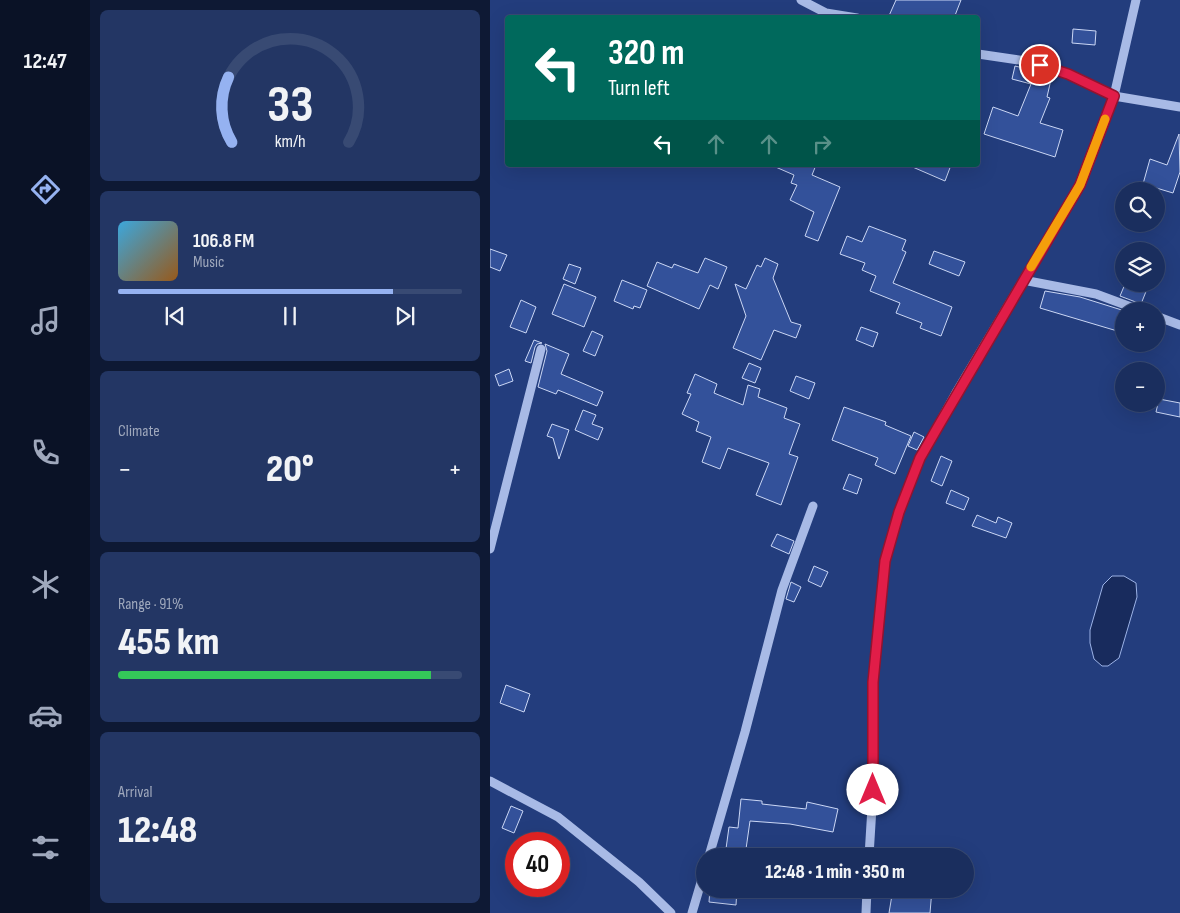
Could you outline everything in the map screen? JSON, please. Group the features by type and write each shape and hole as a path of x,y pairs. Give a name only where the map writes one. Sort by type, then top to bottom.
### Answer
{"street":[{"path":"801,0 826,13 839,15"},
{"path":"869,848 873,790 873,682 885,561 899,512 920,458 1080,185 1114,96 1136,0"},
{"path":"980,54 1026,61 1068,74 1114,96 1180,107"},
{"path":"1023,280 1096,294 1118,302"},
{"path":"1165,319 1180,324"},
{"path":"490,548 541,348"},
{"path":"711,848 745,732 782,590 813,506"},
{"path":"490,781 558,817 639,882 671,913"},
{"path":"692,913 696,898"},
{"path":"866,913 867,898"}],"water":[{"path":"1112,576 1124,576 1136,583 1137,597 1119,658 1108,666 1102,666 1094,659 1090,643 1090,630 1103,585"}],"building":[{"path":"896,0 961,0 955,15 889,15"},
{"path":"1073,29 1096,31 1095,45 1072,43"},
{"path":"1015,66 1052,75 1047,97 1050,98 1040,123 1063,130 1055,157 984,134 993,107 1018,116 1031,84 1012,79"},
{"path":"1179,134 1180,172 1173,193 1165,191 1165,182 1144,182 1150,159 1167,165"},
{"path":"776,167 815,167 812,175 840,187 818,241 805,236 814,212 790,200 797,185 791,183 794,175"},
{"path":"913,167 950,167 945,181"},
{"path":"869,226 906,240 902,250 906,252 893,283 952,307 941,336 920,328 922,323 896,313 900,303 870,291 876,276 862,270 865,263 840,254 847,236 862,242"},
{"path":"490,249 507,255 500,271 490,267"},
{"path":"934,251 965,262 959,276 929,264"},
{"path":"705,258 727,267 718,289 710,285 699,309 647,286 657,262 672,268 674,264 698,273"},
{"path":"765,258 778,264 773,278 791,322 801,325 796,338 774,330 761,360 733,348 746,316 735,284 746,289 757,265 761,267"},
{"path":"569,264 581,268 575,284 563,279"},
{"path":"622,280 647,290 640,308 634,306 633,309 614,301"},
{"path":"564,284 596,297 584,327 552,314"},
{"path":"1045,291 1080,297 1115,308 1115,330 1040,308"},
{"path":"1122,292 1146,292 1142,302 1136,302 1120,296"},
{"path":"521,300 536,307 526,333 510,327"},
{"path":"861,327 878,333 873,347 856,340"},
{"path":"592,331 603,336 595,356 583,351"},
{"path":"534,340 542,343 537,344 535,347 531,363 525,361"},
{"path":"545,344 569,354 561,374 603,392 597,406 558,390 556,394 538,387 547,351"},
{"path":"749,363 761,368 755,383 742,378"},
{"path":"509,369 513,381 499,386 495,375"},
{"path":"695,374 717,384 714,393 743,405 748,385 760,389 758,397 787,408 784,418 800,424 789,454 798,457 781,505 756,495 769,463 728,448 720,469 702,462 711,437 696,431 699,422 682,414 691,394 687,393"},
{"path":"796,376 815,383 809,399 790,391"},
{"path":"1165,400 1180,403 1180,417 1156,412 1165,412"},
{"path":"844,407 886,422 885,425 911,436 895,474 875,465 878,458 832,440"},
{"path":"583,410 596,415 592,424 603,428 598,440 575,430"},
{"path":"552,424 569,430 559,459 553,438 547,436"},
{"path":"914,432 924,437 917,450 908,446"},
{"path":"941,456 952,461 942,486 931,481"},
{"path":"849,474 862,479 857,494 843,489"},
{"path":"951,490 969,498 964,510 946,503"},
{"path":"977,515 996,523 998,517 1012,523 1006,538 972,526"},
{"path":"777,534 794,541 789,554 771,546"},
{"path":"814,566 828,572 821,587 808,581"},
{"path":"791,582 801,587 794,602 786,599"},
{"path":"506,685 530,694 524,712 500,703"},
{"path":"741,799 762,801 762,804 806,809 807,802 838,809 833,832 790,824 750,821 746,848 726,848 729,827 738,828"},
{"path":"511,806 523,811 514,832 502,828"},
{"path":"709,898 736,898 736,905 709,902"},
{"path":"892,898 931,898 930,913 889,913"}],"slow traffic":[{"path":"1031,267 1080,185 1105,119"}],"route":[{"path":"873,790 873,682 885,561 899,512 920,458 1080,185 1114,96 1068,74 1040,65"}]}
